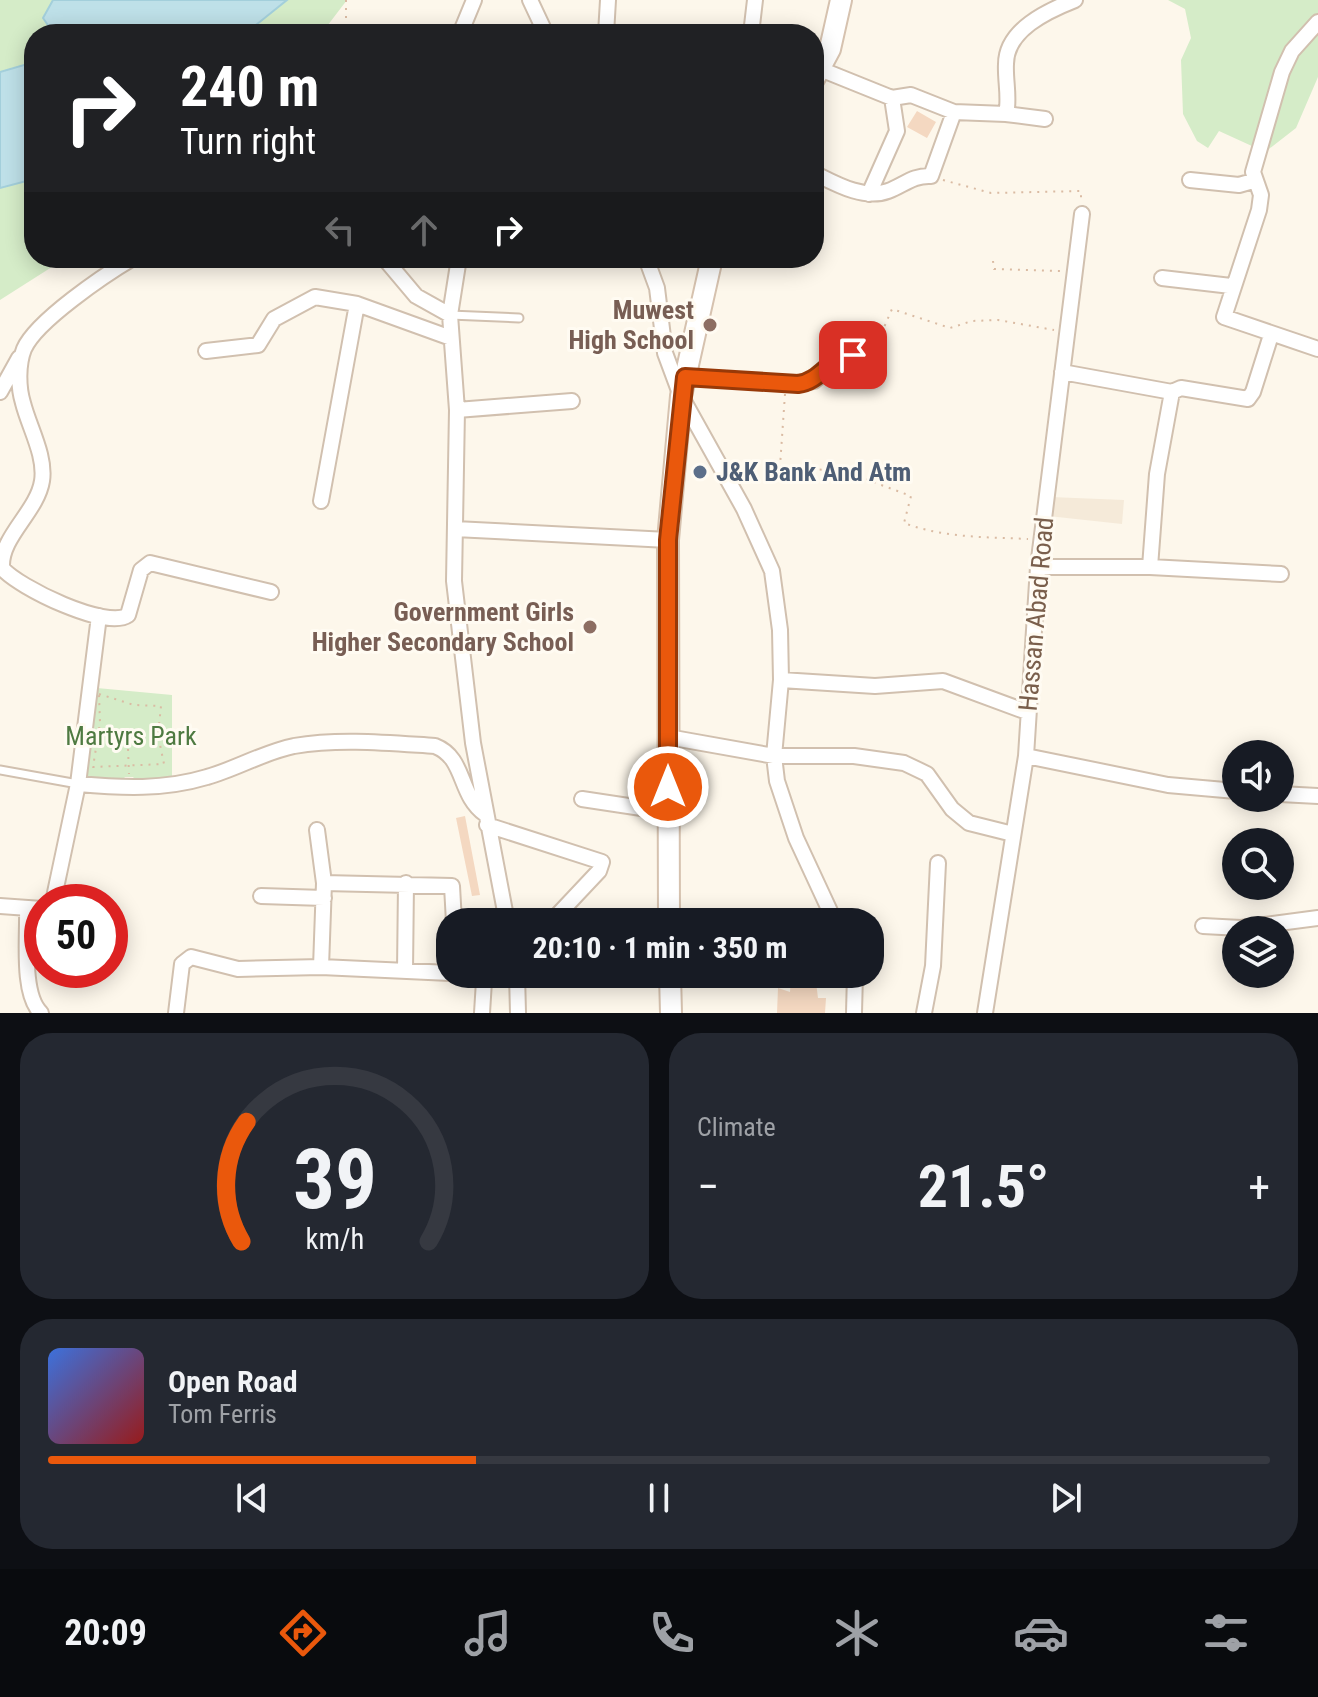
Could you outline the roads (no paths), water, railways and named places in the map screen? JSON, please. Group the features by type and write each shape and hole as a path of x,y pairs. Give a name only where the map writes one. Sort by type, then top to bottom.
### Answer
{"main road":[{"path":"824,61 830,49 841,0"},
{"path":"669,908 668,540 683,387 710,268"},
{"path":"670,988 671,1013"}],"street":[{"path":"463,24 474,0"},
{"path":"530,0 541,24"},
{"path":"607,24 608,0"},
{"path":"752,24 755,0"},
{"path":"1006,114 1005,60 1012,42 1034,19 1075,0"},
{"path":"1318,22 1285,64 1253,181 1261,202 1231,286 1225,319 1318,349"},
{"path":"824,76 892,98 911,95 954,112 1045,119"},
{"path":"869,194 897,131 892,98"},
{"path":"824,177 869,194 885,193 907,180 931,176 954,112"},
{"path":"1190,180 1239,185 1253,181"},
{"name":"Hassan Abad Road","path":"985,1013 1026,756 1038,567 1082,214"},
{"path":"0,392 24,350 43,325 97,280 117,268"},
{"path":"392,268 416,296 450,315"},
{"path":"457,268 450,315 457,410 454,581 460,646 486,819 504,908"},
{"path":"650,268 657,288 665,353 772,571 779,608 781,680 774,756 783,805 829,908"},
{"path":"1162,278 1231,286"},
{"path":"206,351 258,345 274,319 311,297 357,304 451,338"},
{"path":"321,501 357,304"},
{"path":"1062,372 1172,392 1181,388 1248,399 1271,335"},
{"path":"24,350 19,385 42,465 42,480 32,509 3,551 2,568 23,586 117,621 128,615 141,570 150,563 271,592"},
{"path":"683,387 814,381 846,355 869,361"},
{"path":"1150,567 1157,474 1172,392"},
{"path":"457,410 572,401"},
{"path":"455,529 668,540"},
{"path":"1038,567 1150,567 1281,574"},
{"path":"57,884 78,784 99,616"},
{"path":"781,680 875,686 943,681 1027,712"},
{"path":"668,737 774,756 854,756 917,767 969,823 1013,834"},
{"path":"78,784 162,787 204,778 296,746 360,742 435,746 447,751 456,761 465,793 486,819 606,863 564,908"},
{"path":"1026,756 1168,785 1222,790"},
{"path":"1294,795 1318,796"},
{"path":"582,799 668,812"},
{"path":"317,830 324,891 321,967"},
{"path":"924,1013 933,966 938,863"},
{"path":"405,971 406,883"},
{"path":"261,896 406,883 452,886 453,908"},
{"path":"0,906 24,908"},
{"path":"1203,926 1241,928 1318,918"},
{"path":"176,1013 185,959 201,958 238,969 321,967 436,972"},
{"path":"28,988 38,1012"},
{"path":"482,1013 484,988"},
{"path":"517,988 518,1013"},
{"path":"854,1013 855,988"}],"lane":[{"path":"450,315 519,318"},
{"path":"0,770 78,784"}],"water":[{"path":"53,0 287,0 257,24 47,24 43,18"},
{"path":"24,65 24,182 0,188 0,72"}],"place":[{"name":"Muwest High School","path":"710,325"},
{"name":"J&K Bank And Atm","path":"700,472"},
{"name":"Government Girls Higher Secondary School","path":"590,627"}],"park label":[{"name":"Martyrs Park","path":"131,736"}]}
